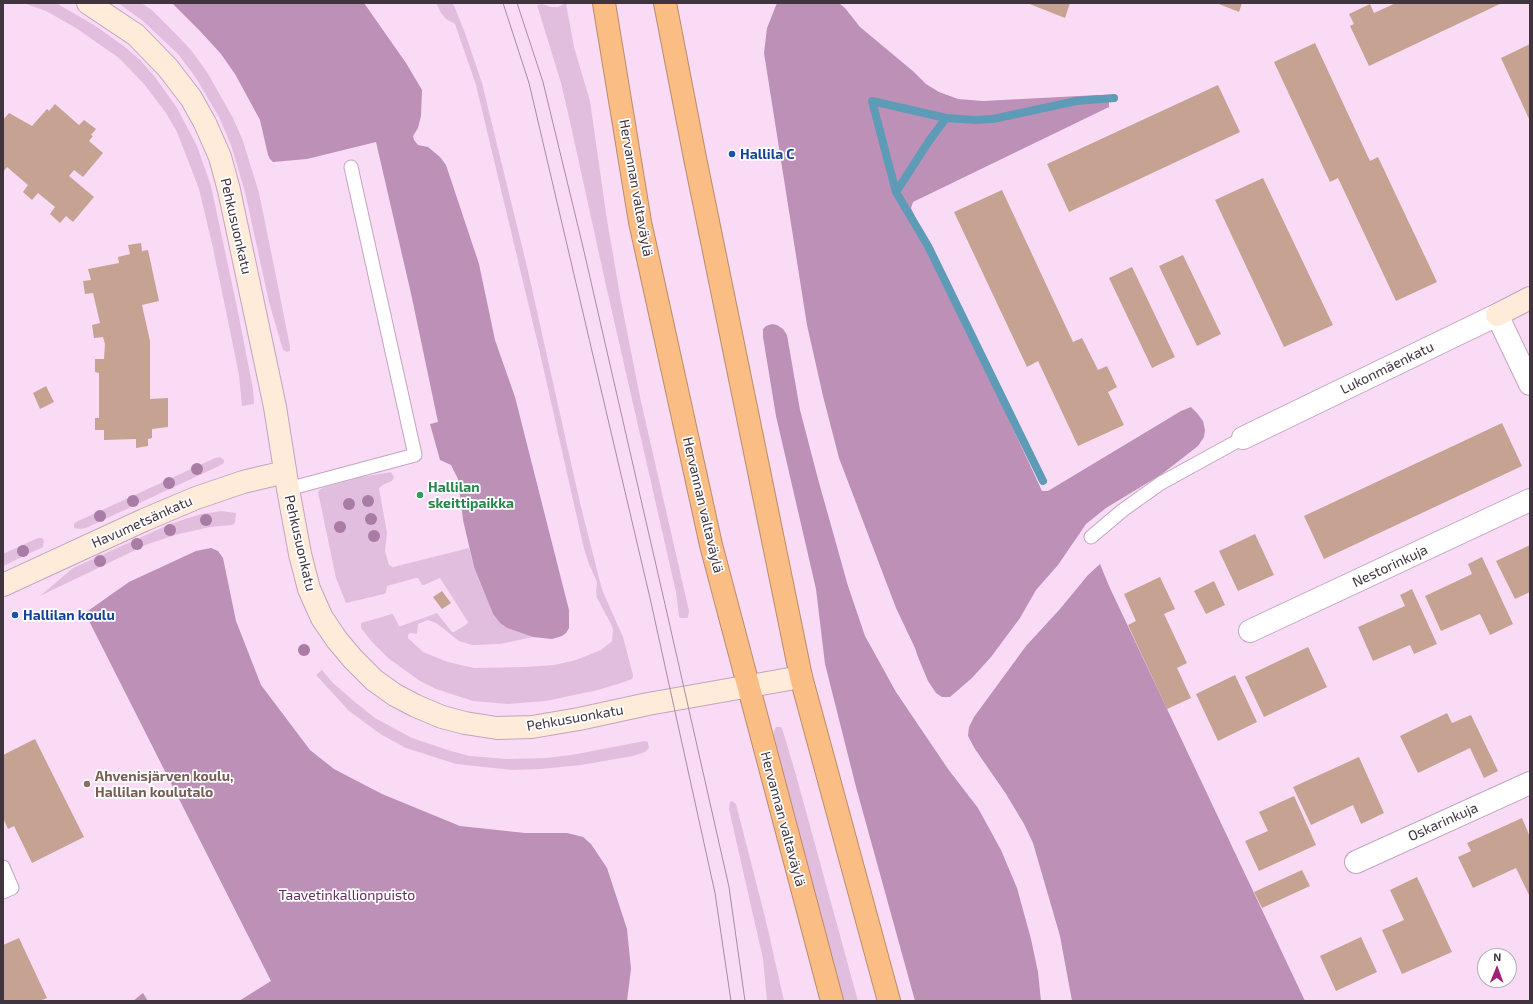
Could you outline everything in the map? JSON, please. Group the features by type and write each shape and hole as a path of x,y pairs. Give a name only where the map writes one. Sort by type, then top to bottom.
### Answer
{"highway":[{"name":"Hervannan valtaväylä","path":"604,3 640,222 711,545 832,1001"},
{"path":"665,3 695,158 801,677 889,1001"}],"main road":[{"name":"Pehkusuonkatu","path":"88,3 136,35 168,68 191,98 205,123 220,157 229,190 275,406 300,554 309,589 324,620 337,640 374,680 416,706 442,717 465,723 497,728 532,727 580,719 648,704 801,677"},
{"name":"Lukonmäenkatu","path":"1497,315 1530,298"},
{"name":"Havumetsänkatu","path":"3,585 144,520 196,498 243,482 287,480"}],"street":[{"path":"1497,315 1530,384"},
{"name":"Lukonmäenkatu","path":"1243,438 1497,315"},
{"name":"Nestorinkuja","path":"1250,631 1530,500"},
{"name":"Oskarinkuja","path":"1356,862 1530,783"}],"lane":[{"path":"287,480 415,455 351,167"},
{"path":"1091,537 1123,510 1161,483 1243,438"},
{"path":"3,867 12,888 3,892"}],"shaded area":[{"path":"23,3 56,3 94,25 125,47 140,60 155,77 177,108 197,146 211,186 238,312 253,389 254,404 242,406 239,375 213,248 199,189 177,132 166,113 144,84 119,58 76,28 46,11"},
{"path":"118,3 141,3 152,10 172,30 191,50 207,72 233,118 243,141 259,193 290,351 287,352 283,350 269,302 245,192 231,145 219,117 196,78 178,54 143,21"},
{"path":"436,3 453,3 482,83 528,271 580,503 599,578 603,592 623,637 633,675 632,679 598,690 546,701 508,704 473,701 436,689 420,681 388,658 361,628 361,623 393,614 399,626 401,626 437,613 452,632 454,632 468,622 440,578 422,585 418,578 416,578 387,586 386,593 384,594 346,603 336,578 318,492 325,487 362,477 391,472 394,477 392,481 379,488 387,533 385,551 389,565 393,567 469,548 474,567 493,614 500,623 507,628 533,637 500,644 472,645 459,641 436,623 428,620 418,624 417,634 410,633 408,635 408,638 423,652 448,662 474,668 525,667 554,665 576,660 601,650 612,641 613,630 597,598 597,582 584,549 540,353 476,85 455,24 446,19"},
{"path":"566,3 574,47 590,101 607,220 621,301 640,397 689,611 687,618 679,617 676,592 561,83 537,5 542,4 551,7 558,7"},
{"path":"220,457 224,460 224,463 219,466 86,528 74,528 74,524 76,522"},
{"path":"222,511 236,513 235,523 232,525 210,527 179,534 148,544 40,596 73,568 170,524 201,514"},
{"path":"38,538 42,538 44,541 43,547 3,566 3,554"},
{"path":"322,670 333,683 375,718 412,738 470,756 507,759 546,758 571,755 645,741 648,742 649,748 645,752 633,756 581,765 541,769 512,770 456,764 406,748 382,735 348,710 316,675"},
{"path":"776,727 782,728 858,1001 842,1001 784,780 774,735"},
{"path":"732,801 736,804 766,921 784,1001 767,1001 763,959 729,809 730,802"}],"green space":[{"path":"172,3 364,3 406,63 422,90 421,116 418,128 413,136 414,140 418,145 428,147 440,157 446,165 479,264 495,340 515,397 569,610 569,628 562,636 552,639 533,637 507,628 500,623 493,614 474,567 463,520 458,479 451,465 440,460 430,424 438,422 412,298 376,142 307,159 273,162 268,155 260,120 235,74 221,54"},
{"path":"777,3 839,3 845,8 860,27 914,72 926,84 939,92 958,99 983,101 1098,95 1107,97 1109,107 913,202 911,208 1042,491 1048,491 1181,411 1191,407 1203,421 1205,430 1204,437 1198,446 1162,474 1106,508 1086,524 1058,565 1036,590 1020,618 991,657 972,678 950,697 942,697 936,693 928,681 915,648 896,608 839,458 823,396 807,325 764,53 767,28"},
{"path":"772,324 783,329 787,335 800,410 848,586 865,636 896,692 948,769 978,808 1001,850 1017,888 1031,939 1038,972 1041,1001 915,1001 856,787 825,664 816,589 776,416 763,337 763,329"},
{"name":"Taavetinkallionpuisto","path":"211,548 218,551 223,558 236,621 261,685 310,750 334,769 382,794 460,826 525,833 567,833 583,837 591,844 607,868 627,929 631,969 627,1001 239,1001 271,981 85,613 129,582 196,551"},
{"path":"1100,564 1305,1001 1072,1001 1060,936 1033,843 1024,824 1006,794 975,749 968,736 969,727 974,717 1026,646 1060,609 1088,575"},
{"path":"143,993 148,1001 133,1001"}],"building":[{"path":"1027,3 1070,3 1065,18"},
{"path":"1216,3 1242,3 1239,12"},
{"path":"1396,3 1502,3 1369,66 1350,26 1354,24 1349,14 1370,4 1374,13"},
{"path":"1315,43 1370,161 1378,157 1437,282 1396,301 1338,178 1330,182 1274,62"},
{"path":"1530,44 1530,121 1501,58"},
{"path":"1218,85 1240,132 1069,212 1047,164"},
{"path":"55,104 79,125 84,120 96,129 91,135 93,136 89,141 103,153 83,177 74,170 69,176 94,197 73,222 66,216 60,223 50,214 55,207 38,193 32,200 23,192 28,185 7,167 3,172 3,120 9,113 32,126 47,109 49,111"},
{"path":"1263,178 1333,325 1284,347 1215,200"},
{"path":"1002,190 1073,342 1082,338 1098,370 1107,366 1117,387 1108,392 1124,425 1078,446 1038,361 1027,367 954,212"},
{"path":"141,243 142,251 148,250 159,301 142,305 150,341 150,399 168,398 168,427 152,429 152,438 148,439 148,446 136,448 136,439 104,440 104,430 95,430 95,418 99,418 99,373 95,372 95,359 104,359 105,344 103,337 94,338 92,325 100,323 93,293 85,294 83,281 91,280 88,269 119,263 118,257 130,254 128,245"},
{"path":"1183,255 1221,334 1197,346 1159,266"},
{"path":"1132,267 1175,357 1152,368 1109,278"},
{"path":"46,386 54,402 40,409 33,393"},
{"path":"1502,423 1522,466 1324,559 1304,516"},
{"path":"1255,534 1274,575 1238,591 1219,551"},
{"path":"1530,545 1530,592 1515,599 1496,561"},
{"path":"1482,557 1513,624 1490,635 1480,614 1441,631 1425,596 1472,574 1468,564"},
{"path":"1160,577 1175,609 1164,614 1187,663 1177,668 1191,698 1167,709 1128,625 1136,621 1124,594"},
{"path":"1214,581 1225,605 1206,614 1194,591"},
{"path":"1412,589 1437,644 1414,654 1410,645 1373,661 1358,627 1405,606 1400,595"},
{"path":"442,591 451,603 442,609 433,597"},
{"path":"1308,647 1327,687 1264,717 1245,677"},
{"path":"1235,675 1257,722 1218,741 1196,694"},
{"path":"1447,713 1452,723 1471,715 1498,771 1484,778 1470,748 1418,773 1400,736"},
{"path":"35,739 84,837 32,863 14,826 8,829 3,818 3,755"},
{"path":"1359,757 1384,813 1361,824 1353,805 1311,825 1293,787"},
{"path":"1294,796 1316,845 1259,871 1245,841 1268,831 1259,812"},
{"path":"1522,818 1530,837 1530,895 1516,868 1473,888 1458,857 1471,851 1467,843"},
{"path":"1302,870 1310,886 1262,908 1254,892"},
{"path":"1417,877 1452,952 1402,974 1382,930 1404,920 1390,890"},
{"path":"1361,937 1377,972 1336,991 1320,956"},
{"path":"19,938 47,998 39,1001 3,1001 3,945"}],"waterway":[{"path":"1043,481 928,246 896,192 872,101 946,118 976,120 993,119 1076,101 1114,98"},
{"path":"896,192 929,141 946,118"}],"tram line":[{"path":"503,3 529,83 650,598 715,893 731,1001"},
{"path":"517,3 543,82 583,247 667,613 729,887 745,1001"}],"place":[{"name":"Hallila C","path":"732,154"},
{"name":"Hallilan skeittipaikka","path":"420,495"},
{"name":"Hallilan koulu","path":"15,615"},
{"name":"Ahvenisjärven koulu, Hallilan koulutalo","path":"87,784"}]}
